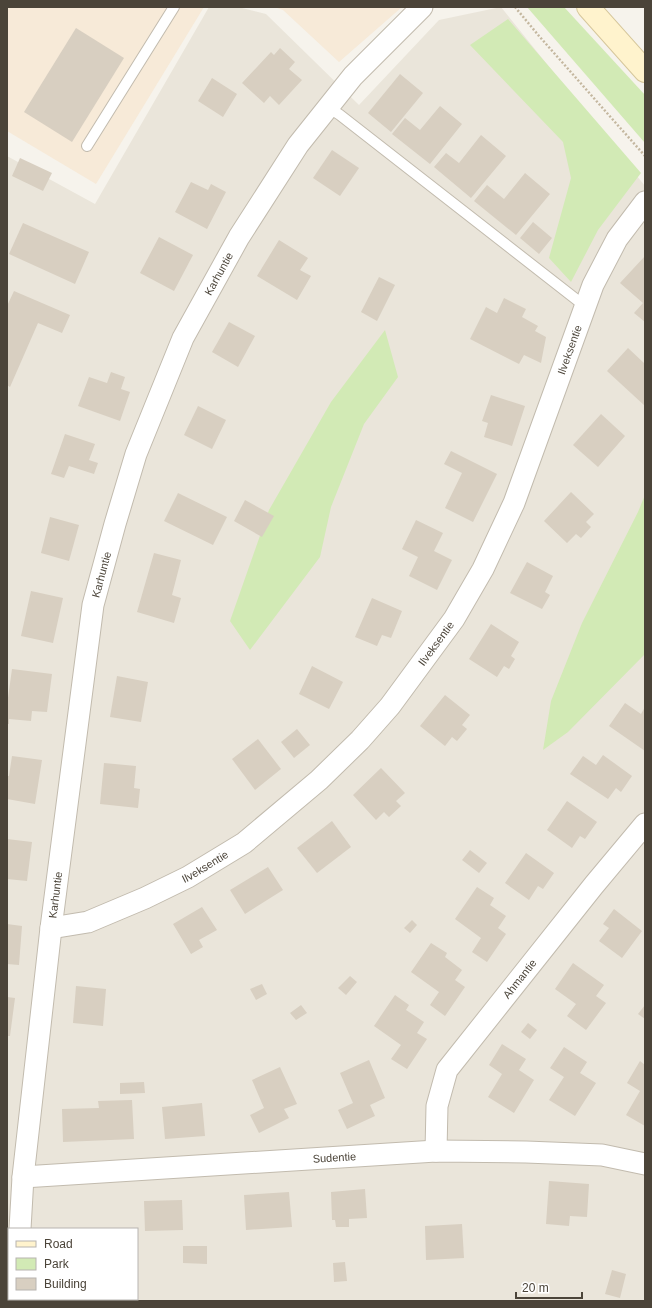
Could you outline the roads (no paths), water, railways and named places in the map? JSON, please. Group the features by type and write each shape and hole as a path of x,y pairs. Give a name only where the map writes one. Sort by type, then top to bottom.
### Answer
{"main road":[{"path":"588,7 645,71"}],"street":[{"name":"Karhuntie","path":"20,1228 23,1177 51,928 93,605 114,524 136,454 183,338 239,237 298,146 328,107 353,76 422,7"},
{"name":"Ilveksentie","path":"51,928 88,922 145,898 188,877 244,843 319,780 360,740 379,718 454,619 483,569 514,503 594,285 617,239 645,202"},
{"name":"Ahmantie","path":"436,1151 437,1106 447,1070 579,904 645,824"},
{"name":"Sudentie","path":"23,1177 436,1151 602,1155 645,1164"}],"lane":[{"path":"87,146 174,7"},
{"path":"328,107 586,307"}]}
